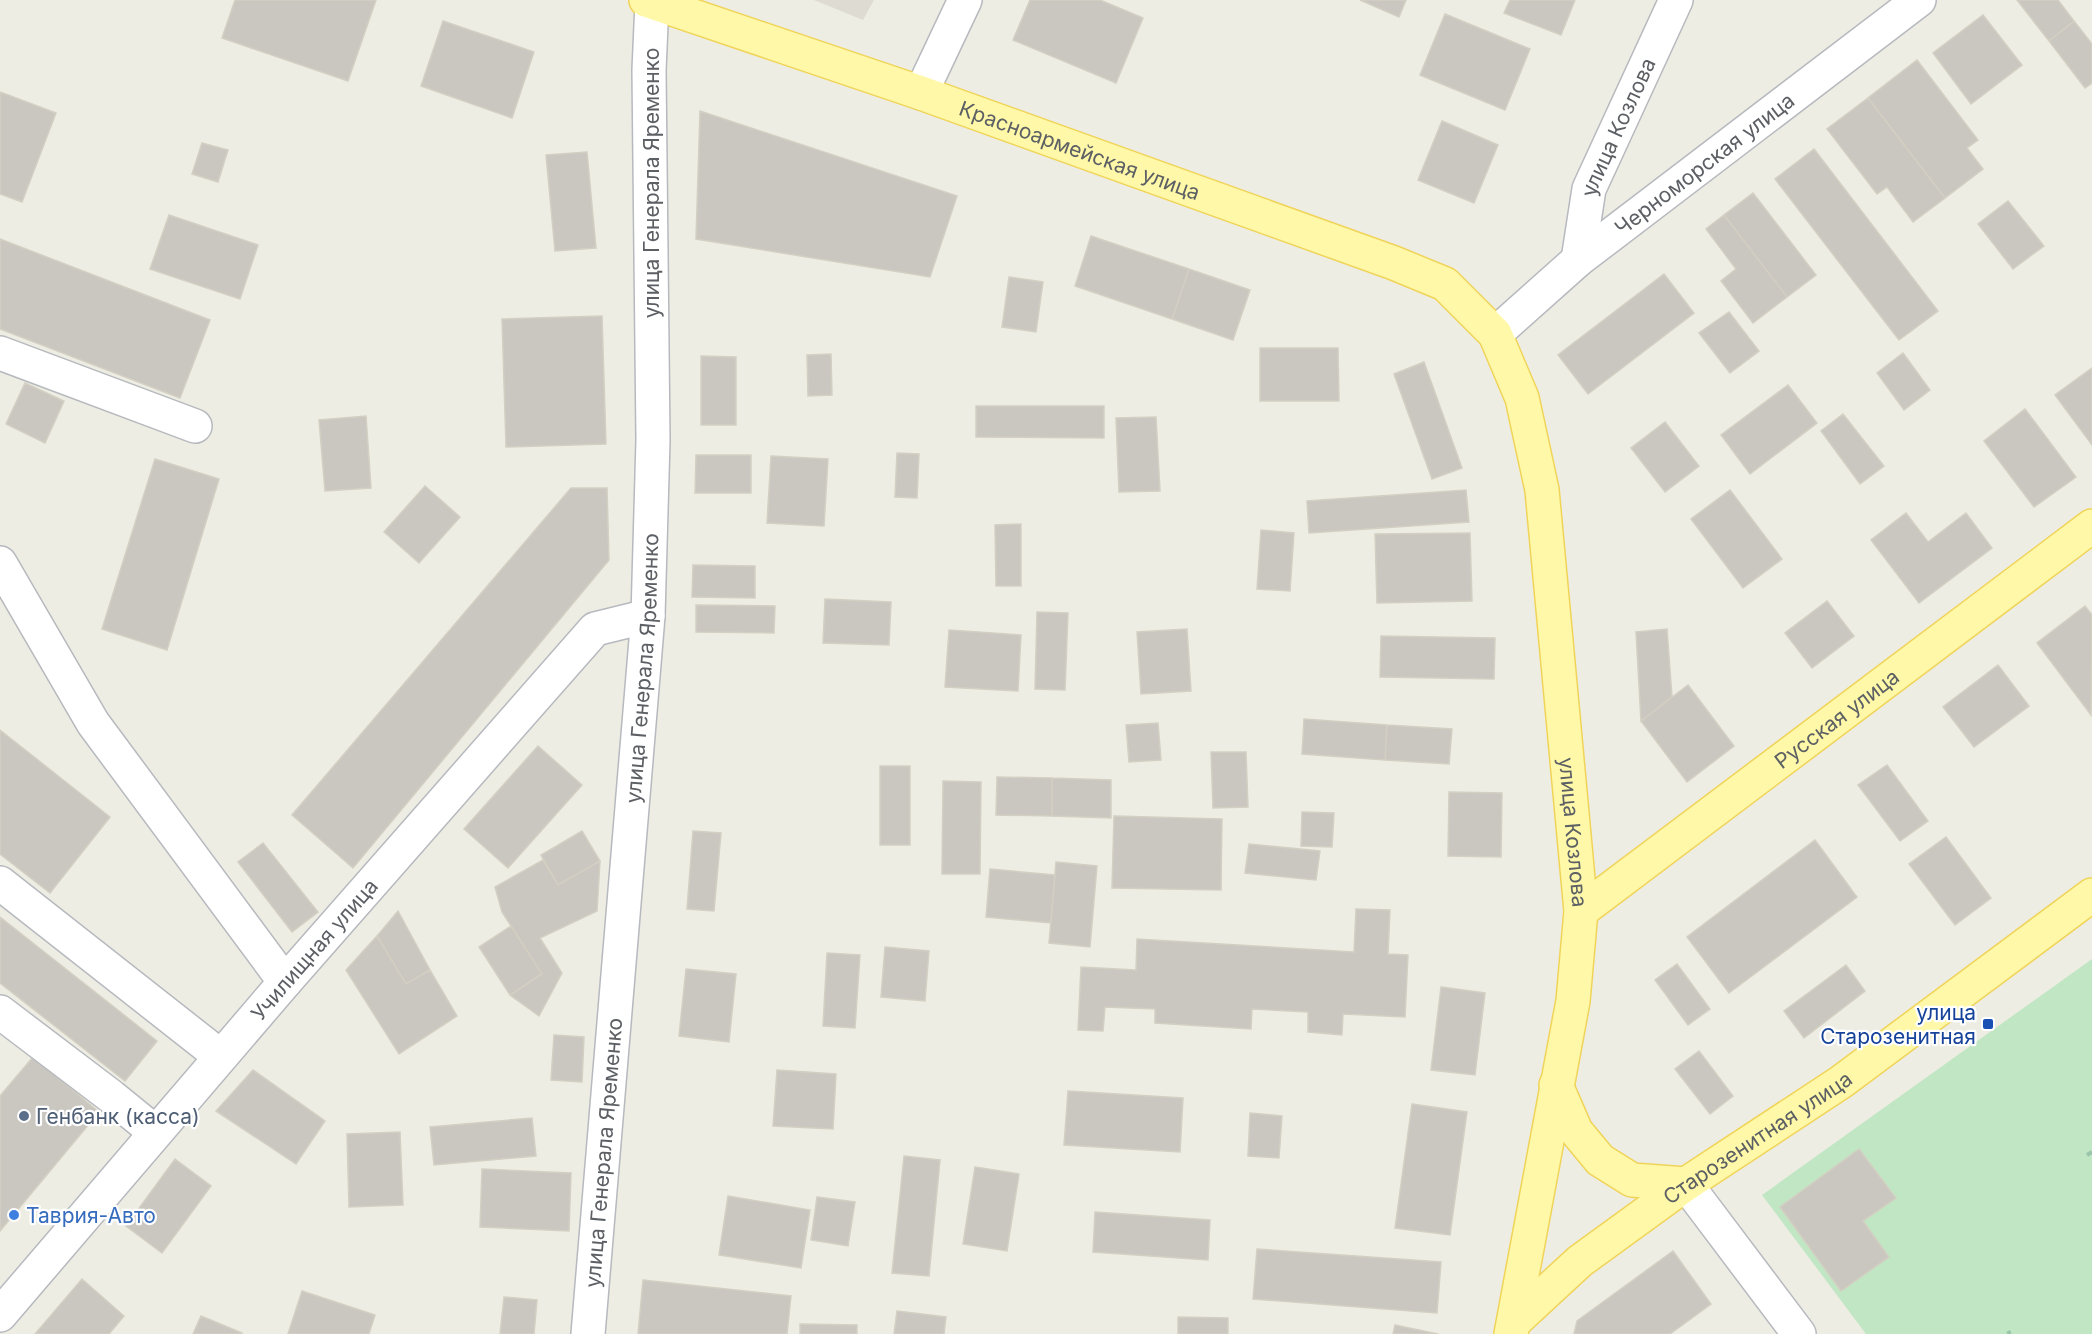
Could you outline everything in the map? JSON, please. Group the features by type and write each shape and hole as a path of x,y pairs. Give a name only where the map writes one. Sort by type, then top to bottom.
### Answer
{"main road":[{"name":"Красноармейская улица","path":"649,1 921,93 1394,263 1445,284 1495,334"},
{"name":"улица Козлова","path":"1495,334 1522,398 1542,490 1581,911 1573,1001 1512,1328"},
{"name":"Русская улица","path":"1581,911 2092,526"},
{"name":"Старозенитная улица","path":"1512,1328 1580,1261 1686,1184 1840,1082 2092,895"},
{"path":"1556,1085 1576,1131 1600,1160 1632,1180 1686,1184"}],"street":[{"path":"921,93 965,0"},
{"name":"улица Козлова","path":"1578,260 1589,189 1676,0"},
{"name":"Черноморская улица","path":"1495,334 1578,260 1919,0"},
{"name":"улица Генерала Яременко","path":"588,1334 648,616 653,440 649,1"},
{"path":"0,353 195,426"},
{"path":"0,563 93,723 285,982"},
{"name":"Училищная улица","path":"0,1315 220,1056 595,629 648,616"},
{"path":"0,883 220,1056"},
{"path":"0,1012 155,1132"},
{"path":"1686,1184 1799,1334"}],"path":[{"path":"2087,1155 2092,1152"}],"shaded area":[{"path":"814,0 874,0 863,20"}],"green space":[{"path":"2092,959 2092,1334 1866,1334 1762,1195"}],"building":[{"path":"235,0 376,0 348,81 222,38"},
{"path":"1030,0 1100,0 1143,18 1116,83 1013,40"},
{"path":"1360,0 1406,0 1399,17"},
{"path":"1510,0 1575,0 1561,35 1504,13"},
{"path":"2017,0 2058,0 2074,21 2049,41"},
{"path":"1445,14 1530,49 1505,110 1420,75"},
{"path":"1983,15 2022,65 1971,104 1933,53"},
{"path":"443,21 534,52 512,118 421,86"},
{"path":"2074,21 2092,44 2092,83 2085,88 2049,41"},
{"path":"1917,60 1978,140 1967,148 1983,169 1945,198 1868,98"},
{"path":"0,92 56,113 22,202 0,194"},
{"path":"1868,98 1945,198 1913,222 1887,187 1877,194 1827,129"},
{"path":"700,111 957,196 930,277 696,239"},
{"path":"1442,121 1498,145 1474,203 1418,180"},
{"path":"202,143 228,150 218,182 192,174"},
{"path":"1814,149 1938,311 1899,340 1775,179"},
{"path":"587,152 596,248 555,251 546,155"},
{"path":"1753,193 1816,275 1787,297 1724,215"},
{"path":"2008,201 2044,246 2013,269 1978,224"},
{"path":"169,215 258,245 240,299 150,269"},
{"path":"1724,215 1787,297 1753,323 1721,281 1736,269 1706,229"},
{"path":"1091,236 1189,269 1172,319 1075,286"},
{"path":"0,239 210,320 180,398 0,329"},
{"path":"1189,269 1250,290 1233,340 1172,319"},
{"path":"1664,274 1694,313 1588,394 1558,355"},
{"path":"1009,277 1043,282 1036,332 1002,327"},
{"path":"1729,312 1759,351 1730,373 1699,333"},
{"path":"602,316 606,444 506,447 502,319"},
{"path":"1260,348 1338,348 1339,401 1260,401"},
{"path":"1903,353 1930,390 1904,410 1877,373"},
{"path":"831,354 832,395 808,396 807,355"},
{"path":"701,356 736,357 736,425 701,425"},
{"path":"1424,362 1462,468 1432,479 1394,374"},
{"path":"2092,368 2092,445 2055,395"},
{"path":"25,383 64,401 45,443 6,424"},
{"path":"1788,385 1817,423 1750,474 1721,435"},
{"path":"976,406 1104,406 1104,438 976,437"},
{"path":"2025,409 2076,477 2034,507 1984,441"},
{"path":"1843,414 1884,466 1860,484 1821,431"},
{"path":"366,416 371,488 325,491 319,420"},
{"path":"1156,417 1160,491 1119,492 1116,418"},
{"path":"1665,422 1699,466 1665,492 1631,448"},
{"path":"897,453 919,454 917,498 895,497"},
{"path":"696,455 751,455 751,493 695,493"},
{"path":"771,456 828,459 824,526 767,523"},
{"path":"155,459 219,479 167,650 102,629"},
{"path":"425,486 460,517 419,563 384,532"},
{"path":"571,488 607,488 609,560 353,868 292,815"},
{"path":"1466,490 1469,522 1309,533 1307,501"},
{"path":"1730,490 1782,559 1743,588 1691,519"},
{"path":"1906,513 1928,542 1966,513 1992,548 1919,603 1871,540"},
{"path":"1021,524 1021,586 996,586 995,525"},
{"path":"1261,530 1294,533 1290,591 1257,589"},
{"path":"1470,533 1472,601 1377,603 1375,534"},
{"path":"693,565 755,566 755,598 692,597"},
{"path":"825,599 891,602 889,645 823,643"},
{"path":"1827,601 1854,636 1812,668 1785,633"},
{"path":"696,605 775,606 774,633 696,632"},
{"path":"2085,606 2092,615 2091,715 2037,643"},
{"path":"1037,612 1068,613 1065,690 1035,689"},
{"path":"1187,629 1191,691 1141,694 1137,632"},
{"path":"1667,629 1672,697 1641,721 1636,632"},
{"path":"949,630 1021,635 1018,691 945,687"},
{"path":"1381,636 1495,638 1494,679 1380,677"},
{"path":"1998,665 2029,706 1974,747 1943,707"},
{"path":"1688,685 1734,746 1687,782 1641,721"},
{"path":"1304,719 1387,725 1385,760 1302,754"},
{"path":"1158,723 1161,760 1129,762 1126,725"},
{"path":"1387,725 1452,729 1449,764 1385,760"},
{"path":"0,730 110,817 50,893 0,854"},
{"path":"538,746 582,785 508,868 464,829"},
{"path":"1211,752 1246,752 1248,807 1213,808"},
{"path":"1887,765 1928,821 1900,841 1858,785"},
{"path":"880,766 910,766 910,845 880,845"},
{"path":"997,777 1052,778 1052,816 996,815"},
{"path":"1052,778 1111,780 1111,818 1052,816"},
{"path":"943,781 981,782 980,874 942,874"},
{"path":"1449,792 1502,793 1501,857 1448,856"},
{"path":"1302,812 1334,813 1332,847 1301,846"},
{"path":"1114,816 1222,819 1221,890 1112,888"},
{"path":"582,831 600,861 558,885 541,855"},
{"path":"693,831 721,833 714,911 687,909"},
{"path":"1946,837 1991,898 1955,925 1909,864"},
{"path":"1815,840 1857,897 1729,993 1687,937"},
{"path":"263,843 318,912 292,932 238,862"},
{"path":"1249,844 1320,851 1316,880 1245,873"},
{"path":"543,860 558,885 600,861 597,911 540,938 562,973 539,1016 510,995 542,974 502,912 495,887"},
{"path":"1056,862 1097,866 1090,947 1049,943"},
{"path":"990,869 1055,875 1051,923 986,917"},
{"path":"1356,909 1390,910 1388,954 1408,955 1405,1017 1343,1014 1342,1035 1308,1032 1308,1012 1252,1009 1251,1029 1155,1023 1155,1009 1105,1007 1103,1031 1078,1030 1081,967 1136,970 1137,939 1354,952"},
{"path":"398,911 430,970 406,984 377,936"},
{"path":"0,917 157,1041 125,1081 0,983"},
{"path":"511,926 542,974 510,995 479,947"},
{"path":"377,936 406,984 430,970 457,1016 399,1054 346,970"},
{"path":"885,947 929,951 925,1001 881,997"},
{"path":"827,953 860,955 855,1028 823,1026"},
{"path":"1677,964 1710,1009 1688,1025 1655,980"},
{"path":"1846,965 1865,991 1804,1038 1784,1011"},
{"path":"686,969 736,974 729,1042 679,1036"},
{"path":"1441,987 1485,993 1475,1075 1431,1070"},
{"path":"554,1035 584,1037 582,1082 551,1080"},
{"path":"1699,1051 1733,1096 1710,1114 1675,1069"},
{"path":"33,1057 99,1112 0,1231 0,1096"},
{"path":"253,1070 325,1121 296,1164 216,1111"},
{"path":"777,1070 836,1074 833,1129 773,1126"},
{"path":"1068,1091 1183,1098 1180,1152 1064,1145"},
{"path":"1412,1104 1467,1112 1450,1235 1395,1228"},
{"path":"1250,1113 1282,1116 1279,1158 1248,1156"},
{"path":"532,1118 536,1156 434,1165 430,1127"},
{"path":"400,1132 403,1205 349,1207 347,1134"},
{"path":"1859,1149 1896,1198 1863,1221 1889,1257 1841,1291 1780,1207"},
{"path":"904,1156 940,1160 929,1276 892,1273"},
{"path":"175,1159 211,1186 162,1253 126,1226"},
{"path":"975,1167 1019,1174 1007,1251 963,1244"},
{"path":"482,1169 571,1173 569,1231 480,1227"},
{"path":"728,1196 810,1210 801,1268 719,1255"},
{"path":"817,1197 855,1202 848,1246 811,1240"},
{"path":"1095,1212 1210,1220 1208,1260 1093,1252"},
{"path":"1257,1249 1441,1262 1437,1313 1253,1299"},
{"path":"1673,1251 1711,1304 1670,1334 1574,1334 1577,1321"},
{"path":"82,1279 124,1316 109,1334 35,1334"},
{"path":"643,1280 791,1296 787,1334 638,1334"},
{"path":"302,1291 375,1315 369,1334 288,1334"},
{"path":"504,1297 537,1300 534,1334 500,1334"},
{"path":"897,1311 946,1317 944,1334 894,1334"},
{"path":"201,1316 242,1333 242,1334 193,1334"},
{"path":"1178,1317 1228,1318 1228,1334 1178,1334"},
{"path":"800,1324 857,1325 857,1334 800,1334"},
{"path":"1395,1325 1438,1334 1393,1334"}],"place":[{"name":"улица Старозенитная","path":"1988,1024"},
{"name":"Генбанк (касса)","path":"24,1116"},
{"name":"Таврия-Авто","path":"14,1215"}]}
